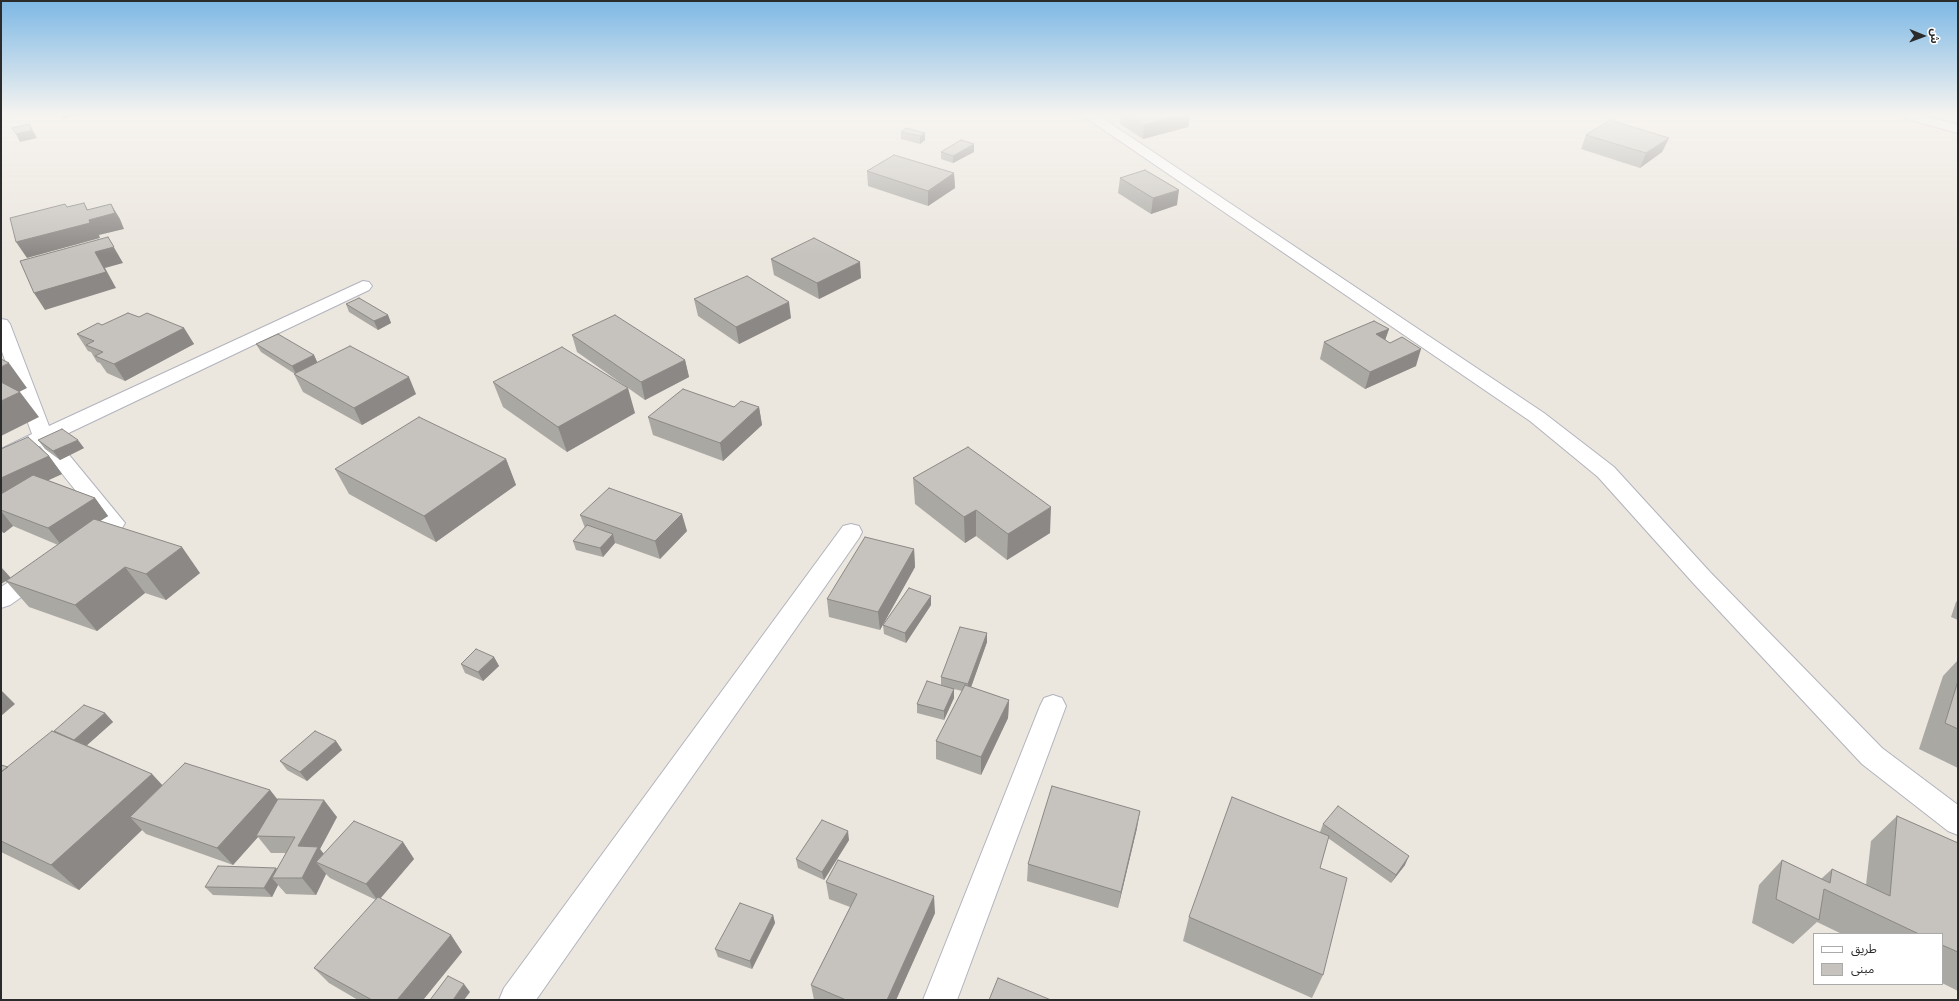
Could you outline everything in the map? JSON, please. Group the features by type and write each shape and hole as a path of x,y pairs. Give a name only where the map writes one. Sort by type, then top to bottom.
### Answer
{"street":[{"path":"1158,162 1537,417 1606,472 1702,578 1872,756 1958,822"},
{"path":"1,457 363,286"},
{"path":"1,324 43,436 114,524 1,599"},
{"path":"516,1000 851,532"},
{"path":"940,1000 1053,706"}],"building":[{"path":"883,162 916,162 954,173 928,191 867,171"},
{"path":"1145,170 1179,190 1153,198 1120,178"},
{"path":"84,203 87,210 111,204 115,213 89,220 90,223 16,242 10,218 65,204 67,207"},
{"path":"108,237 114,247 95,252 106,272 34,293 20,261"},
{"path":"814,238 860,262 817,283 771,259"},
{"path":"747,276 789,302 736,327 694,299"},
{"path":"359,298 388,315 374,321 346,304"},
{"path":"128,313 139,317 147,313 184,328 114,364 95,356 103,352 86,345 94,341 77,334 98,323 102,325"},
{"path":"615,315 685,360 641,382 572,335"},
{"path":"1374,321 1389,329 1376,334 1390,343 1402,337 1421,349 1370,372 1324,342"},
{"path":"278,334 314,355 292,366 256,344"},
{"path":"350,346 409,377 354,408 294,374"},
{"path":"562,347 628,388 558,427 493,382"},
{"path":"1,359 9,363 1,367"},
{"path":"1,382 20,392 1,401"},
{"path":"683,389 734,407 741,401 759,407 720,443 648,417"},
{"path":"419,417 506,459 424,516 335,469"},
{"path":"62,429 78,440 53,451 38,440"},
{"path":"28,437 49,456 1,478 1,449"},
{"path":"968,447 1051,507 1008,534 976,510 964,517 913,478"},
{"path":"33,475 95,498 48,528 1,510 1,494"},
{"path":"609,488 682,514 655,541 580,515"},
{"path":"94,519 182,547 146,574 125,567 75,605 6,581"},
{"path":"587,525 613,534 600,548 573,541"},
{"path":"865,537 914,549 878,612 827,599"},
{"path":"909,588 931,596 905,633 883,625"},
{"path":"960,627 987,633 968,684 941,677"},
{"path":"476,649 494,657 478,672 461,664"},
{"path":"927,681 954,689 944,711 917,704"},
{"path":"1958,681 1958,729 1945,723"},
{"path":"965,685 1009,700 981,757 936,741"},
{"path":"84,705 105,713 74,740 54,731"},
{"path":"52,731 152,774 51,865 1,841 1,772"},
{"path":"315,731 336,741 300,772 280,761"},
{"path":"185,763 270,790 217,848 130,817"},
{"path":"1,765 8,767 1,772"},
{"path":"1052,786 1140,811 1121,892 1028,864"},
{"path":"1232,797 1329,836 1320,868 1347,878 1323,975 1189,917"},
{"path":"278,799 324,800 298,846 318,847 302,878 272,878 295,837 256,836"},
{"path":"1338,806 1409,856 1396,875 1323,824"},
{"path":"1897,816 1958,843 1958,952 1943,945 1943,933 1917,933 1824,889 1819,920 1776,899 1782,860 1830,883 1832,869 1890,896"},
{"path":"822,820 848,831 822,872 796,859"},
{"path":"354,821 403,842 366,884 316,862"},
{"path":"838,860 934,896 887,1000 846,1000 811,985 857,894 826,882"},
{"path":"218,866 276,868 264,888 205,887"},
{"path":"378,897 451,935 397,1000 372,1000 314,968"},
{"path":"740,903 773,915 750,961 715,949"},
{"path":"448,976 464,984 453,1000 430,1000"},
{"path":"998,978 1051,1000 989,1000"}]}
